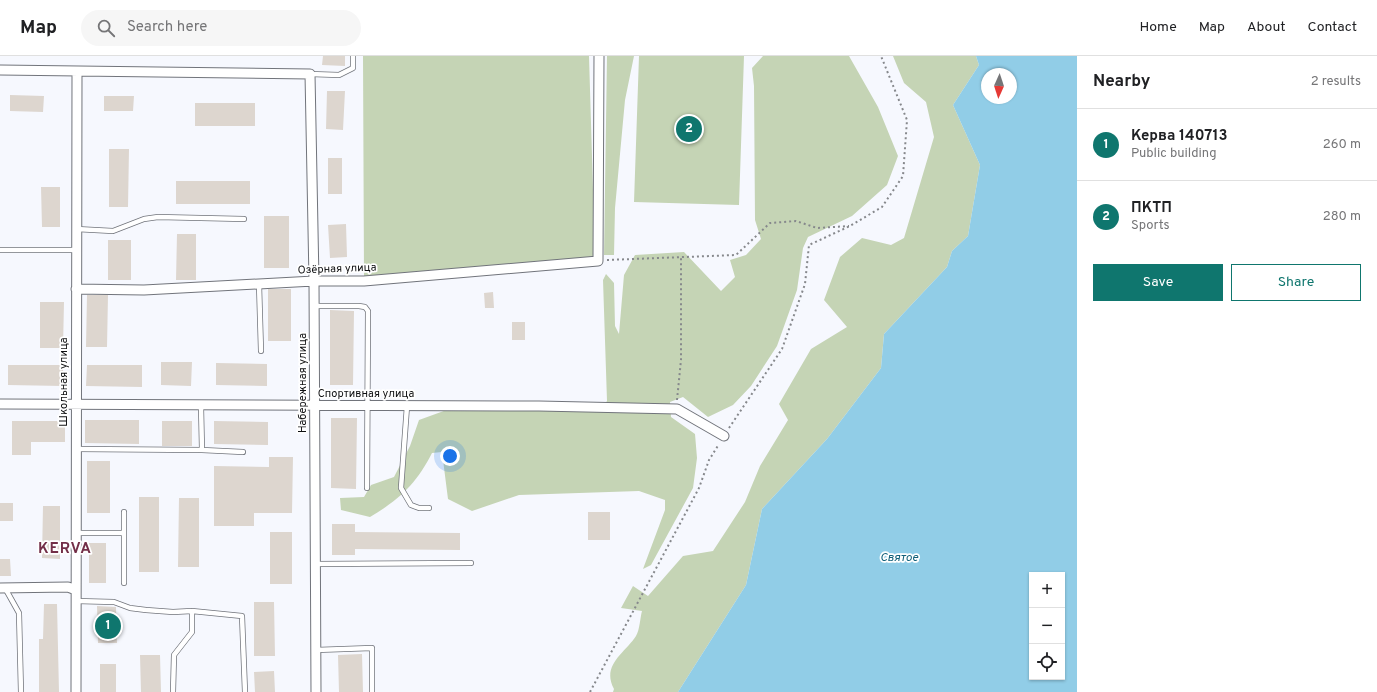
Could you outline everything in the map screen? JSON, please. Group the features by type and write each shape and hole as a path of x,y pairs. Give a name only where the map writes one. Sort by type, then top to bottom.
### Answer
{"street":[{"path":"598,261 599,56"},
{"path":"0,70 310,74"},
{"name":"Школьная улица","path":"76,692 77,72"},
{"name":"Набережная улица","path":"310,74 315,306 316,692"},
{"name":"Озёрная улица","path":"76,289 144,290 314,281 364,280 598,261"},
{"name":"Спортивная улица","path":"0,404 76,406 677,408"},
{"path":"677,408 724,436"},
{"path":"2,588 68,587 76,590"}],"lane":[{"path":"310,74 338,75 353,68 353,56"},
{"path":"76,229 113,231 144,219 158,217 244,219"},
{"path":"0,250 76,250"},
{"path":"259,284 260,351"},
{"path":"315,306 360,306 365,307 368,311 367,488"},
{"path":"201,406 202,450"},
{"path":"407,406 401,488 411,505 419,508 429,508"},
{"path":"76,449 202,450 243,452"},
{"path":"124,512 124,583"},
{"path":"76,533 124,533"},
{"path":"316,564 471,564"},
{"path":"2,588 19,613 21,692"},
{"path":"76,601 114,602 130,608 146,610 173,612 192,611 242,616 245,692"},
{"path":"173,692 174,655 192,632 192,611"},
{"path":"316,650 372,648 372,692"}],"path":[{"path":"590,692 699,488 709,460 782,349 805,284 809,246 850,226 882,207 903,176 907,120 881,56"},
{"path":"598,261 614,259 736,255 770,223 796,221 817,228 850,226"},
{"path":"677,408 681,360 681,257"}],"green space":[{"path":"363,56 589,56 595,257 364,276"},
{"path":"607,56 634,56 625,100 615,208 614,255 604,255"},
{"path":"639,56 744,56 739,205 634,202"},
{"path":"763,56 849,56 878,107 898,156 887,185 852,216 808,237 803,248 797,290 777,346 751,386 733,405 708,417 683,397 670,402 671,417 695,434 697,458 693,488 651,565 643,569 665,510 665,500 639,491 519,495 472,511 448,499 442,452 432,453 420,473 406,490 390,504 370,517 341,510 340,498 364,497 371,485 394,477 410,446 419,420 463,404 604,405 607,401 603,280 606,274 614,283 615,326 619,334 624,275 635,255 684,252 721,291 735,277 730,260 746,255 761,239 755,220 754,86 752,68"},
{"path":"893,56 976,56 979,65 953,105 980,165 968,236 952,251 947,267 884,334 881,368 827,439 762,509 746,585 678,692 613,692 614,689 610,673 612,666 636,636 639,627 642,611 621,608 633,586 648,596 683,556 713,551 745,502 760,466 788,420 779,404 811,349 847,327 824,300 840,257 862,238 891,245 904,238 934,137 926,102 904,83"}],"water":[{"name":"Святое","path":"976,56 1077,56 1077,692 678,692 746,585 762,509 827,439 881,368 884,334 947,267 952,251 968,236 980,165 953,105 979,65"}],"building":[{"path":"323,56 345,56 345,66 322,65"},
{"path":"327,91 345,91 343,130 326,129"},
{"path":"10,95 44,96 43,112 10,111"},
{"path":"104,96 134,96 133,111 104,111"},
{"path":"195,103 255,103 255,126 195,126"},
{"path":"109,149 129,149 128,207 109,207"},
{"path":"328,158 342,158 342,194 328,194"},
{"path":"176,181 250,181 250,204 176,204"},
{"path":"41,187 60,187 60,227 42,227"},
{"path":"264,216 289,216 289,268 264,268"},
{"path":"346,224 347,257 330,258 328,225"},
{"path":"177,234 196,234 196,280 176,280"},
{"path":"108,240 131,240 131,280 108,280"},
{"path":"268,289 291,289 291,341 268,341"},
{"path":"493,292 494,308 485,308 484,293"},
{"path":"87,295 108,295 107,347 86,347"},
{"path":"40,302 64,302 63,348 40,348"},
{"path":"330,310 354,311 353,385 330,385"},
{"path":"512,322 525,322 525,340 512,340"},
{"path":"161,362 192,362 191,386 161,385"},
{"path":"216,363 267,364 267,386 216,385"},
{"path":"8,365 63,365 63,386 8,385"},
{"path":"87,365 142,365 142,387 86,386"},
{"path":"331,418 357,418 356,489 331,488"},
{"path":"85,420 139,420 139,444 85,443"},
{"path":"12,421 65,421 65,442 31,442 31,455 12,455"},
{"path":"162,421 192,421 192,446 162,446"},
{"path":"214,421 268,422 268,445 214,444"},
{"path":"269,457 293,457 292,513 254,513 254,526 214,526 214,466 269,467"},
{"path":"87,461 110,461 110,513 87,513"},
{"path":"139,497 159,497 159,572 139,572"},
{"path":"179,498 199,498 199,567 178,567"},
{"path":"0,503 13,503 13,521 0,521"},
{"path":"43,506 60,506 60,559 42,558"},
{"path":"588,512 610,512 610,540 588,540"},
{"path":"332,524 355,524 355,532 460,533 460,550 355,549 355,555 332,555"},
{"path":"270,532 292,532 292,584 270,584"},
{"path":"89,543 106,543 106,583 89,583"},
{"path":"0,559 10,559 11,576 0,576"},
{"path":"254,602 274,602 275,656 254,656"},
{"path":"44,604 57,604 59,692 39,692 39,639 43,639"},
{"path":"97,606 116,607 117,643 98,643"},
{"path":"362,654 363,692 339,692 338,655"},
{"path":"140,655 160,655 161,692 141,692"},
{"path":"100,664 116,664 116,692 100,692"},
{"path":"274,671 275,692 255,692 254,672"}],"place":[{"name":"ПКТП","path":"689,129"},
{"name":"Керва 140713","path":"108,626"}],"district":[{"name":"KERVA","path":"65,549"}]}
